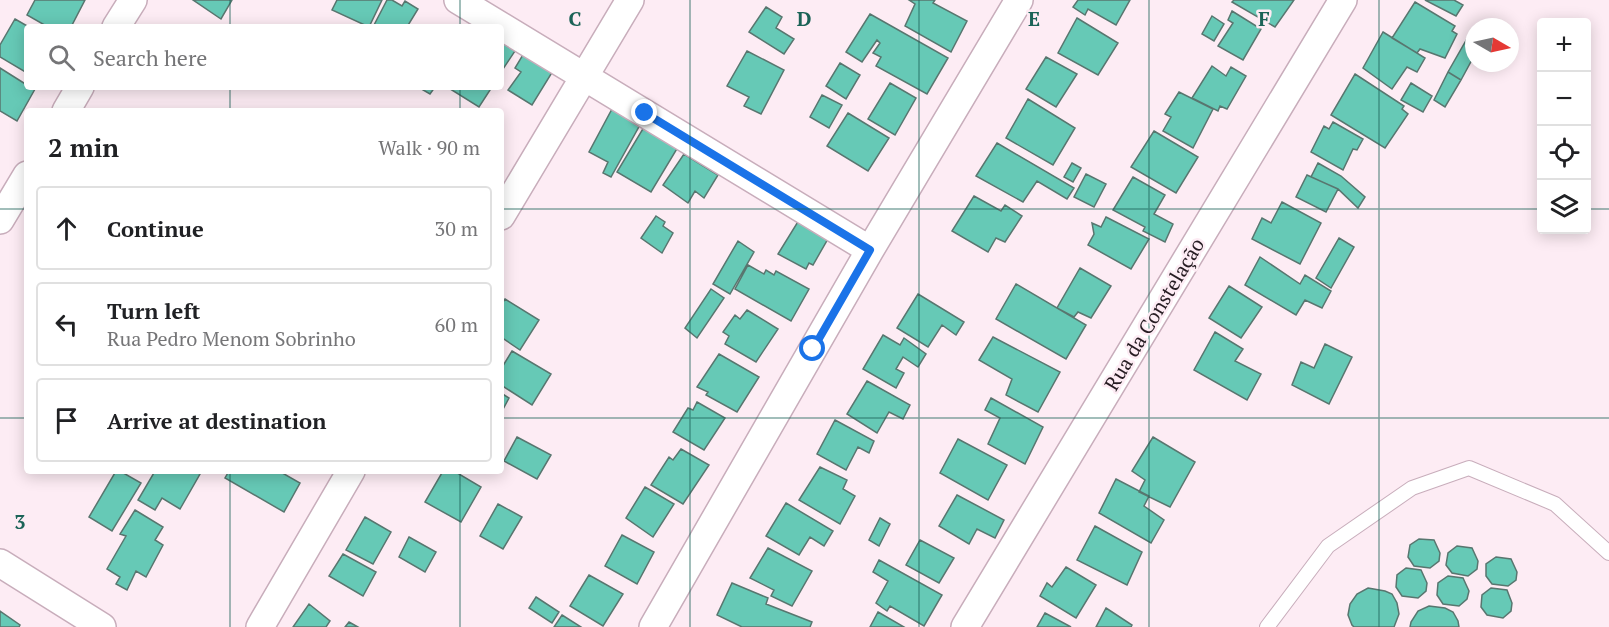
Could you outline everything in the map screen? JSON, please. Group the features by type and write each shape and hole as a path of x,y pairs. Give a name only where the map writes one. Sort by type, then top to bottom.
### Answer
{"street":[{"path":"118,24 132,0"},
{"path":"458,0 497,24"},
{"path":"504,211 630,0"},
{"path":"653,627 870,250 1019,0"},
{"name":"Rua da Constelação","path":"965,627 1343,0"},
{"path":"504,28 870,250"},
{"path":"68,108 78,90"},
{"path":"0,220 24,180"},
{"path":"260,627 349,474"},
{"path":"0,563 102,627"}],"lane":[{"path":"1268,627 1328,546 1412,488 1469,468 1555,504 1609,553"}],"building":[{"path":"35,0 85,0 73,24 43,24 27,15"},
{"path":"193,0 232,0 221,19"},
{"path":"337,0 382,0 370,24 362,24 332,10"},
{"path":"387,0 392,0 402,6 405,1 418,9 409,24 375,24"},
{"path":"909,0 935,0 933,3 967,21 951,52 905,26 915,4"},
{"path":"1078,0 1130,0 1116,25 1088,9 1085,15 1073,7"},
{"path":"1234,0 1294,0 1275,27 1232,2"},
{"path":"1425,0 1454,0 1463,5 1456,16"},
{"path":"1415,2 1455,26 1452,31 1457,34 1445,58 1420,49 1417,53 1392,38"},
{"path":"766,7 782,17 776,28 794,39 784,54 749,32"},
{"path":"1232,11 1261,29 1243,60 1218,46 1233,23 1228,20"},
{"path":"870,14 948,58 927,94 876,66 881,57 873,53 880,43 877,40 862,62 846,52"},
{"path":"1212,16 1224,24 1214,41 1202,34"},
{"path":"1077,18 1118,43 1098,75 1058,53"},
{"path":"15,19 24,24 24,71 0,57 0,45"},
{"path":"1383,32 1425,58 1417,72 1407,67 1392,89 1363,68"},
{"path":"504,35 519,45 504,68"},
{"path":"1465,42 1465,72 1461,80 1448,72"},
{"path":"527,48 556,66 532,105 508,90 521,72 515,68"},
{"path":"747,51 784,70 761,114 744,106 749,97 727,86"},
{"path":"1046,57 1077,74 1056,107 1026,89"},
{"path":"840,63 860,75 846,99 826,86"},
{"path":"1212,66 1226,76 1231,67 1246,76 1227,109 1220,106 1218,111 1192,98"},
{"path":"0,68 24,83 24,90 34,90 17,121 0,111"},
{"path":"1448,72 1461,80 1445,107 1434,100"},
{"path":"1355,74 1404,106 1402,109 1408,114 1385,148 1331,115"},
{"path":"890,83 916,98 895,135 868,119"},
{"path":"1411,83 1432,96 1423,112 1401,100"},
{"path":"452,90 490,90 479,107"},
{"path":"1179,92 1213,109 1193,148 1163,131 1171,117 1165,114"},
{"path":"822,95 842,105 829,128 810,117"},
{"path":"1028,99 1075,128 1053,165 1006,138"},
{"path":"612,109 641,123 611,177 603,173 608,162 589,152"},
{"path":"848,113 889,138 868,171 827,146"},
{"path":"1333,122 1363,139 1357,150 1353,149 1343,170 1311,152 1324,126 1329,129"},
{"path":"644,127 678,147 651,192 617,172"},
{"path":"1154,131 1198,157 1176,193 1131,167"},
{"path":"997,143 1074,188 1067,199 1037,181 1023,202 976,176"},
{"path":"684,154 718,175 704,198 695,191 688,203 663,185"},
{"path":"1072,163 1081,168 1073,182 1064,177"},
{"path":"1318,163 1341,176 1365,197 1358,208 1338,189 1311,177"},
{"path":"1086,174 1106,184 1094,207 1074,197"},
{"path":"1307,175 1338,189 1326,212 1296,197"},
{"path":"1133,177 1165,195 1154,214 1173,224 1165,242 1143,231 1145,227 1113,210"},
{"path":"974,196 1001,211 1005,205 1022,216 1005,242 996,238 988,252 952,231"},
{"path":"1282,202 1321,223 1300,264 1252,239 1262,218 1271,223"},
{"path":"656,216 665,222 663,226 673,233 662,253 641,238"},
{"path":"1106,217 1149,239 1131,269 1088,245 1094,234 1092,223 1101,227"},
{"path":"799,220 829,237 813,265 809,263 806,269 778,254"},
{"path":"1339,238 1354,247 1331,288 1316,278"},
{"path":"738,241 754,252 730,294 713,284"},
{"path":"1260,257 1300,284 1305,275 1331,291 1322,308 1305,300 1296,315 1245,285"},
{"path":"748,265 764,274 766,270 774,275 776,271 809,289 791,321 735,289"},
{"path":"1080,268 1111,286 1091,318 1078,312 1074,317 1057,308"},
{"path":"1016,284 1086,325 1066,359 996,319"},
{"path":"1229,286 1262,307 1241,338 1209,318"},
{"path":"711,289 724,298 697,338 685,328"},
{"path":"918,294 964,322 956,335 942,325 928,347 897,328"},
{"path":"504,300 539,320 520,350 504,339"},
{"path":"747,310 778,329 756,362 725,344 729,336 723,332 735,315 740,319"},
{"path":"1215,332 1243,349 1235,361 1261,374 1247,400 1194,370"},
{"path":"883,335 900,345 904,338 926,354 918,367 903,357 896,369 904,373 896,388 863,369"},
{"path":"993,337 1060,372 1038,412 1006,395 1012,379 979,360"},
{"path":"1325,344 1352,357 1329,404 1292,385 1301,362 1314,368"},
{"path":"512,351 551,374 532,405 504,387 504,364"},
{"path":"719,354 759,377 737,412 706,395 708,392 697,387"},
{"path":"867,381 910,405 903,419 889,412 877,433 847,414"},
{"path":"504,395 509,398 504,407"},
{"path":"991,398 1043,427 1025,464 988,444 1000,418 985,410"},
{"path":"697,402 725,418 704,450 673,432 688,408 693,410"},
{"path":"835,420 874,441 869,453 858,447 846,470 817,454"},
{"path":"517,437 551,455 537,479 504,461"},
{"path":"1153,437 1195,462 1170,507 1139,492 1145,480 1132,471"},
{"path":"958,439 1007,465 988,500 940,473"},
{"path":"681,449 709,465 683,504 651,485 669,457 673,460"},
{"path":"820,467 847,480 843,489 855,496 840,524 799,500"},
{"path":"114,474 125,474 141,483 112,531 89,517"},
{"path":"153,474 200,474 180,509 162,498 155,510 138,500"},
{"path":"227,474 284,474 300,483 284,512 225,478"},
{"path":"441,474 459,474 481,487 461,522 425,502"},
{"path":"1116,479 1149,496 1144,506 1164,520 1151,543 1099,513"},
{"path":"645,487 674,504 653,537 626,518"},
{"path":"957,495 1004,520 995,538 977,529 969,544 939,526"},
{"path":"786,503 833,531 824,546 810,537 799,555 766,536"},
{"path":"498,504 522,517 503,549 480,536"},
{"path":"135,510 163,527 155,540 163,545 146,577 136,571 127,590 116,584 120,577 107,569 126,536 120,534"},
{"path":"365,517 391,532 373,564 346,550"},
{"path":"880,518 890,524 879,546 869,540"},
{"path":"1095,526 1142,552 1127,585 1077,560"},
{"path":"622,535 654,552 637,584 605,566"},
{"path":"409,537 436,552 425,572 399,557"},
{"path":"1419,539 1434,540 1440,553 1439,561 1430,568 1414,566 1408,557 1410,545"},
{"path":"920,540 954,558 939,583 906,565"},
{"path":"1457,546 1472,548 1478,561 1477,569 1468,576 1452,573 1446,565 1448,553"},
{"path":"768,548 812,571 792,606 771,596 774,590 750,578"},
{"path":"343,554 376,572 363,596 329,576"},
{"path":"1496,557 1511,559 1517,572 1516,580 1508,586 1492,584 1486,576 1486,564"},
{"path":"879,560 942,595 924,626 890,606 887,611 876,603 888,581 873,572"},
{"path":"1066,567 1096,585 1076,618 1040,596 1047,583 1052,587"},
{"path":"1406,568 1421,570 1427,583 1426,591 1418,598 1402,596 1396,587 1397,575"},
{"path":"589,575 623,594 603,626 570,606"},
{"path":"1448,576 1463,578 1469,591 1467,599 1459,606 1443,604 1437,595 1438,583"},
{"path":"732,583 768,598 766,604 812,622 810,627 742,627 717,615"},
{"path":"1368,588 1392,594 1399,614 1394,627 1354,627 1352,625 1348,615 1350,604 1357,594"},
{"path":"1491,588 1507,590 1512,603 1511,611 1503,618 1487,615 1481,607 1482,595"},
{"path":"536,597 559,612 552,623 529,608"},
{"path":"309,604 330,621 326,627 293,627"},
{"path":"1429,606 1445,608 1453,612 1459,627 1410,627 1418,611"},
{"path":"1106,608 1132,625 1131,627 1096,627"},
{"path":"0,611 20,625 19,627 0,627"},
{"path":"878,612 904,627 870,627"},
{"path":"1045,613 1071,627 1037,627"},
{"path":"562,615 581,627 554,627"},
{"path":"349,622 358,627 345,627"}],"route":[{"path":"645,113 870,250 813,349"}]}
